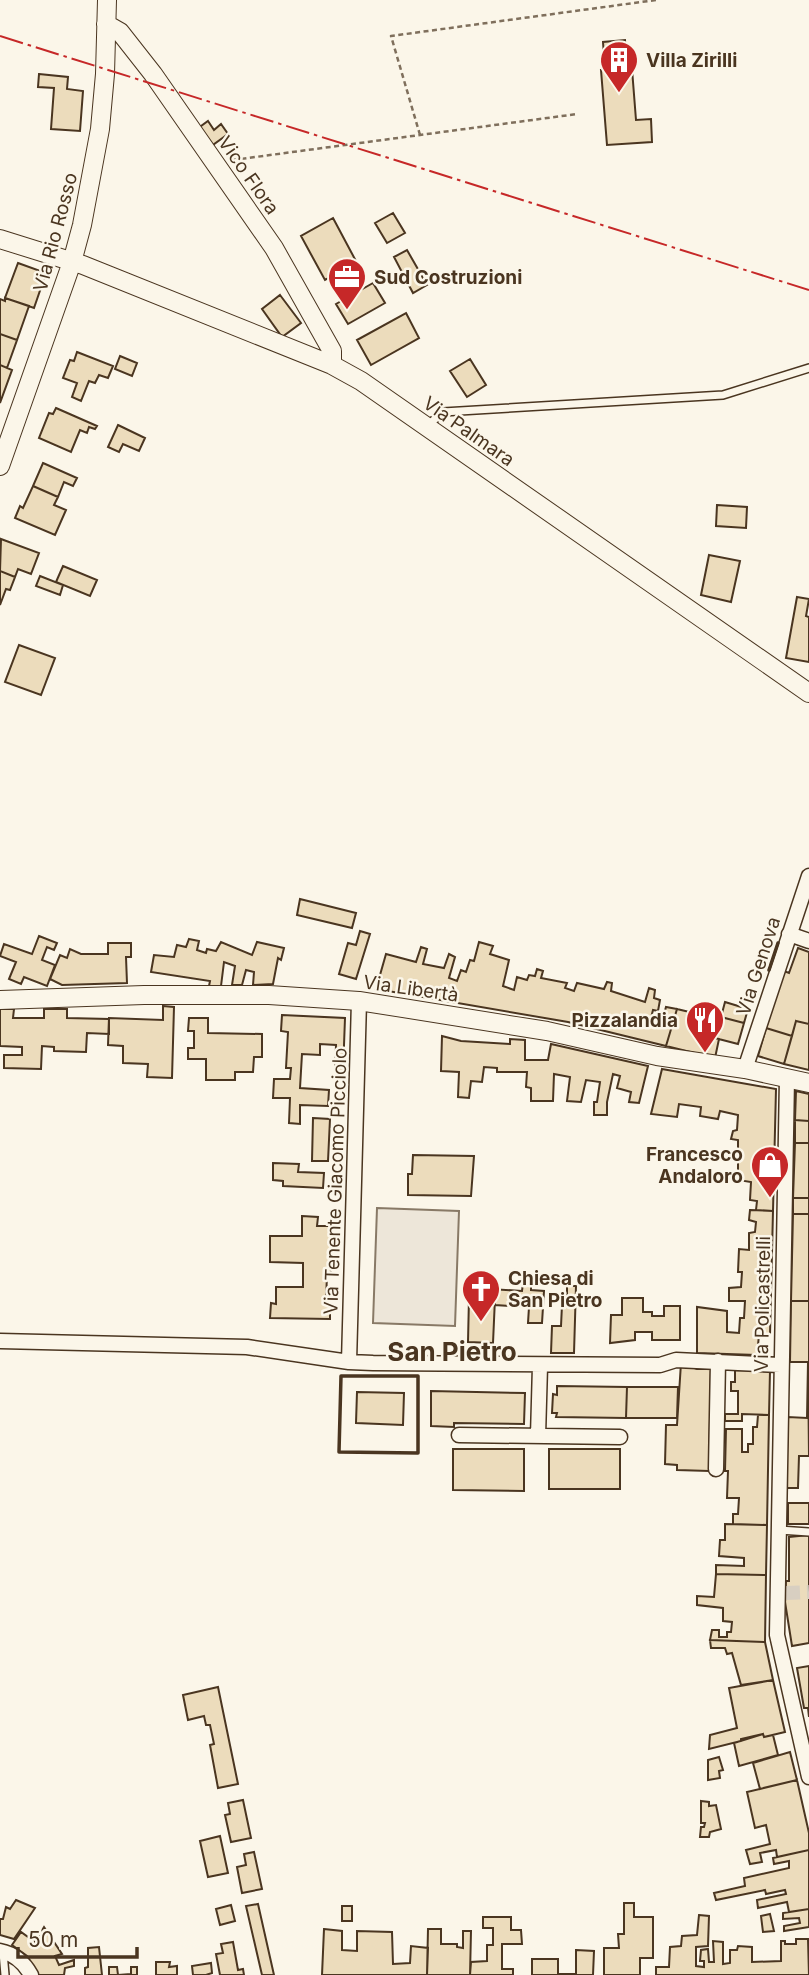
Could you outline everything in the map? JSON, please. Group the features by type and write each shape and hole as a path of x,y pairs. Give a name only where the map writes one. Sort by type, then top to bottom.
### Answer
{"street":[{"name":"Via Rio Rosso","path":"0,466 72,262 93,178 100,129 107,0"},
{"name":"Vico Flora","path":"106,24 120,32 153,74 274,248 332,351 332,365"},
{"name":"Via Palmara","path":"0,239 72,262 332,365 361,381 809,693"},
{"name":"Via Genova","path":"745,1069 809,876"},
{"path":"789,934 809,941"},
{"name":"Via Libertà","path":"0,1000 269,995 359,1001 547,1031 657,1056 745,1069 809,1083"},
{"name":"Via Tenente Giacomo Picciolo","path":"349,1362 359,1001"},
{"name":"Via Policastrelli","path":"787,1078 778,1530 781,1593 777,1635 798,1738 809,1777"},
{"path":"0,1341 247,1347 349,1362 540,1366 660,1365 676,1360 780,1365"},
{"path":"716,1469 718,1361"},
{"path":"538,1436 540,1366"},
{"path":"459,1435 620,1437"},
{"path":"2,1951 24,1963 32,1975"}],"lane":[{"path":"426,427 443,412 723,395 809,368"},
{"path":"778,1530 809,1532"},
{"path":"2,1951 5,1975"}],"path":[{"path":"420,135 391,36 656,0"},
{"path":"214,163 577,114"}],"shaded area":[{"path":"377,1208 459,1211 455,1326 373,1323"}],"building":[{"name":"Villa Zirilli","path":"625,40 627,69 632,69 636,120 651,119 652,142 607,145 601,70 605,70 603,42"},
{"path":"39,74 68,77 67,89 83,91 80,131 51,129 54,88 38,87"},
{"path":"208,121 214,130 221,124 228,134 210,147 197,129"},
{"path":"393,213 405,233 387,243 375,223"},
{"path":"333,218 357,263 325,280 301,236"},
{"path":"407,250 427,285 413,293 394,257"},
{"path":"18,263 46,273 34,308 5,298"},
{"path":"373,283 385,303 348,324 336,304"},
{"path":"280,295 301,323 282,337 262,309"},
{"path":"5,298 29,306 17,340 0,334 0,299 5,301"},
{"path":"406,313 419,338 371,365 357,340"},
{"path":"0,334 17,340 7,368 0,365"},
{"path":"77,352 113,366 108,378 99,375 95,383 89,381 81,401 72,397 77,383 63,378 70,360 74,361"},
{"path":"120,356 137,363 132,376 115,369"},
{"path":"470,359 486,385 467,397 450,371"},
{"path":"0,365 12,370 0,403"},
{"path":"56,408 97,426 95,429 89,427 87,433 80,430 71,452 39,438 49,413 53,414"},
{"path":"118,425 145,438 139,451 123,444 119,452 108,447"},
{"path":"43,463 77,478 73,486 64,482 58,497 33,486"},
{"path":"33,486 58,497 54,505 66,510 55,535 15,518"},
{"path":"717,505 747,507 746,528 716,526"},
{"path":"1,539 39,553 31,574 18,569 15,577 0,571"},
{"path":"709,555 740,561 731,602 701,595"},
{"path":"63,566 97,580 90,596 56,582"},
{"path":"0,571 15,577 10,590 6,589 0,605"},
{"path":"40,576 63,585 60,595 36,586"},
{"path":"797,597 809,599 806,616 809,617 809,662 786,658"},
{"path":"19,645 55,658 41,695 5,682"},
{"path":"300,899 356,913 352,928 297,915"},
{"path":"360,931 370,934 356,979 339,974 348,943 356,945"},
{"path":"39,936 57,943 54,950 47,947 42,960 55,965 47,986 24,977 21,984 9,979 16,962 0,956 4,944 32,954"},
{"path":"189,939 199,941 197,950 206,953 207,949 216,951 221,942 252,955 257,942 284,948 281,960 278,958 273,984 253,985 254,972 246,970 242,985 232,985 235,966 224,962 221,986 209,986 210,981 151,972 154,955 174,957 177,945 186,947"},
{"path":"479,942 493,946 490,954 509,960 503,986 514,990 517,977 527,980 529,975 535,976 537,969 543,971 541,978 567,983 565,988 574,991 577,983 604,989 607,982 612,983 611,991 645,1002 649,988 655,990 654,998 660,1000 658,1011 653,1010 651,1018 662,1021 666,1007 677,1009 666,1046 568,1022 376,989 386,954 416,962 421,947 427,949 423,964 444,968 449,954 455,957 449,978 457,981 461,970 466,972 470,960 474,961"},
{"path":"108,943 131,943 131,957 126,957 127,983 62,985 50,979 60,955 67,958 70,949 81,954 108,954"},
{"path":"798,948 809,952 809,1024 796,1021 792,1036 766,1028 784,971 789,973"},
{"path":"725,1002 748,1009 744,1023 721,1017"},
{"path":"163,1006 174,1007 172,1078 147,1077 148,1064 123,1063 123,1046 108,1045 109,1018 163,1020"},
{"path":"0,1009 14,1009 13,1018 44,1018 44,1009 67,1009 67,1018 109,1019 109,1034 87,1033 86,1052 54,1051 54,1047 42,1046 41,1069 4,1068 4,1055 22,1055 22,1047 0,1046"},
{"path":"677,1009 706,1016 704,1023 715,1025 711,1037 719,1039 715,1058 666,1046"},
{"path":"282,1015 345,1018 343,1072 335,1072 336,1045 320,1044 320,1055 302,1054 300,1088 329,1090 328,1106 300,1105 300,1124 289,1123 290,1098 273,1098 274,1079 290,1079 291,1068 286,1068 288,1032 281,1031"},
{"path":"717,1016 744,1023 738,1044 711,1037"},
{"path":"189,1018 208,1018 208,1033 262,1034 262,1057 254,1057 253,1072 235,1072 235,1080 206,1080 206,1059 188,1059 188,1048 194,1048 194,1031 188,1031"},
{"path":"796,1021 809,1024 809,1070 784,1064"},
{"path":"766,1028 792,1036 784,1064 758,1056"},
{"path":"442,1036 461,1041 510,1044 510,1039 525,1040 525,1060 548,1060 551,1044 648,1066 639,1103 629,1102 631,1092 617,1088 620,1076 613,1074 607,1115 594,1115 594,1102 597,1102 600,1082 586,1080 581,1102 567,1101 570,1077 554,1074 553,1101 531,1101 531,1088 526,1087 527,1072 497,1072 497,1068 484,1067 482,1082 471,1081 469,1098 458,1097 459,1072 441,1071"},
{"path":"662,1069 776,1089 773,1211 756,1210 757,1201 750,1200 751,1182 732,1179 732,1174 738,1173 738,1140 731,1139 733,1131 737,1130 738,1115 720,1111 718,1119 700,1116 701,1107 679,1104 677,1117 651,1114"},
{"path":"796,1091 809,1094 809,1121 795,1120"},
{"path":"313,1118 330,1119 328,1161 312,1161"},
{"path":"795,1120 809,1121 809,1143 795,1143"},
{"path":"795,1143 809,1143 809,1198 793,1198"},
{"path":"413,1155 474,1156 471,1196 408,1195 408,1174 412,1174"},
{"path":"273,1163 299,1164 298,1172 324,1173 323,1188 283,1186 283,1181 273,1180"},
{"path":"793,1198 809,1198 809,1214 793,1214"},
{"path":"750,1210 773,1211 770,1335 759,1335 757,1355 697,1353 697,1307 727,1311 727,1332 739,1333 740,1318 744,1318 745,1301 729,1301 729,1288 741,1287 742,1272 738,1272 739,1249 749,1250 749,1233 755,1232 756,1222 749,1220"},
{"path":"793,1214 809,1214 809,1301 791,1301"},
{"path":"302,1216 318,1217 317,1226 332,1226 331,1273 327,1273 326,1303 330,1304 330,1319 270,1318 271,1303 276,1304 276,1287 303,1287 303,1263 270,1262 270,1236 302,1236"},
{"path":"523,1283 531,1283 531,1290 544,1291 542,1323 528,1323 529,1307 495,1305 495,1298 490,1298 490,1289 522,1291"},
{"path":"567,1286 576,1286 574,1353 551,1353 552,1326 561,1326 562,1305 567,1305"},
{"name":"Chiesa di San Pietro","path":"474,1289 490,1289 490,1298 495,1298 493,1343 468,1342 469,1297 473,1297"},
{"path":"622,1298 643,1298 643,1312 652,1312 652,1316 664,1316 664,1306 680,1306 680,1340 652,1340 652,1332 635,1332 635,1340 610,1343 611,1315 622,1315"},
{"path":"791,1301 809,1301 809,1362 790,1362"},
{"path":"808,1362 809,1456 799,1456 798,1488 786,1488 788,1417 807,1418"},
{"path":"681,1363 697,1369 711,1369 709,1471 677,1470 677,1465 665,1464 666,1425 677,1425"},
{"path":"735,1370 770,1371 769,1415 742,1414 742,1421 725,1421 725,1414 738,1414 738,1391 731,1391 731,1382 735,1382"},
{"path":"557,1386 627,1387 626,1418 556,1417 557,1413 552,1413 553,1394 557,1395"},
{"path":"627,1387 678,1387 677,1418 626,1418"},
{"path":"431,1391 525,1393 524,1424 454,1423 454,1427 431,1426"},
{"path":"357,1392 404,1393 403,1425 356,1423"},
{"path":"758,1415 769,1415 767,1525 733,1524 733,1514 738,1514 739,1498 727,1498 726,1429 742,1429 742,1452 748,1452 748,1444 753,1444 753,1427 757,1427"},
{"path":"453,1449 524,1449 524,1491 453,1490"},
{"path":"549,1449 620,1449 620,1489 549,1489"},
{"path":"788,1503 809,1503 809,1524 788,1524"},
{"path":"725,1524 767,1525 766,1575 716,1574 716,1565 744,1566 744,1558 719,1556 720,1540 725,1540"},
{"path":"809,1535 809,1643 792,1646 785,1602 786,1581 789,1581 789,1537"},
{"path":"716,1574 766,1575 765,1642 710,1640 712,1630 719,1630 719,1637 727,1637 727,1632 731,1632 732,1622 723,1621 723,1608 697,1605 697,1596 714,1597"},
{"path":"710,1640 765,1642 773,1680 741,1685 732,1653 727,1654 725,1648 711,1648"},
{"path":"809,1666 809,1717 808,1708 804,1708 797,1668"},
{"path":"773,1680 785,1732 764,1737 763,1734 709,1749 710,1735 737,1728 729,1688"},
{"path":"218,1687 238,1784 218,1788 210,1745 214,1744 210,1725 206,1725 204,1716 188,1720 183,1695"},
{"path":"763,1734 764,1737 773,1735 778,1755 739,1766 734,1743"},
{"path":"790,1752 797,1780 760,1789 753,1763"},
{"path":"719,1757 723,1770 719,1771 720,1778 708,1780 708,1760"},
{"path":"797,1780 809,1833 809,1850 777,1857 776,1850 760,1853 762,1862 750,1864 746,1850 770,1844 766,1825 755,1828 747,1792"},
{"path":"243,1800 251,1838 231,1842 225,1815 230,1814 228,1803"},
{"path":"701,1801 709,1802 709,1806 716,1805 721,1829 710,1832 709,1837 700,1837 701,1827 704,1827 705,1823 701,1823"},
{"path":"220,1836 228,1873 208,1877 200,1841"},
{"path":"809,1850 809,1909 789,1912 787,1902 758,1908 757,1900 786,1894 785,1890 766,1894 765,1890 716,1900 714,1893 745,1886 744,1878 789,1868 789,1861 774,1864 773,1858"},
{"path":"254,1852 262,1889 242,1893 237,1867 246,1865 244,1854"},
{"path":"16,1900 35,1908 14,1939 0,1935 0,1919 3,1919 6,1907 10,1909"},
{"path":"624,1903 634,1903 634,1917 653,1917 653,1958 640,1958 640,1975 604,1975 604,1948 619,1948 618,1934 624,1934"},
{"path":"258,1904 274,1975 262,1975 246,1906"},
{"path":"231,1905 235,1921 220,1925 216,1909"},
{"path":"342,1906 352,1906 352,1921 342,1921"},
{"path":"809,1909 809,1927 784,1931 784,1926 800,1923 799,1918 783,1919 783,1913"},
{"path":"770,1914 774,1931 763,1932 761,1916"},
{"path":"699,1915 709,1916 708,1946 696,1947 696,1966 704,1967 704,1961 700,1961 701,1950 708,1949 709,1962 714,1962 713,1941 723,1942 723,1964 730,1963 730,1950 737,1950 738,1946 752,1947 752,1962 781,1961 781,1941 785,1941 785,1944 796,1944 796,1939 808,1939 809,1975 656,1975 656,1967 669,1967 670,1947 681,1946 682,1936 697,1935"},
{"path":"483,1917 511,1917 511,1930 521,1930 522,1944 502,1944 502,1969 513,1969 513,1975 470,1975 471,1962 487,1961 487,1945 493,1945 493,1928 483,1928"},
{"path":"44,1927 62,1954 55,1956 59,1965 74,1960 74,1966 65,1968 64,1975 38,1975 27,1956 12,1945 21,1932 35,1942"},
{"path":"324,1929 342,1931 342,1950 357,1951 357,1931 392,1932 393,1964 410,1963 411,1946 428,1948 427,1975 322,1975"},
{"path":"428,1929 441,1929 441,1944 457,1944 457,1947 463,1948 463,1931 471,1931 470,1975 427,1975"},
{"path":"233,1942 238,1970 243,1969 244,1975 220,1975 216,1954 223,1953 221,1944"},
{"path":"99,1947 102,1975 85,1975 88,1948"},
{"path":"576,1950 594,1951 593,1975 532,1975 532,1959 558,1959 558,1974 576,1974"},
{"path":"156,1962 170,1962 169,1967 177,1966 177,1975 156,1975"},
{"path":"211,1963 212,1973 193,1975 192,1966"},
{"path":"109,1967 117,1967 118,1975 109,1975"},
{"path":"131,1967 137,1967 137,1975 118,1975 131,1974"}],"tunnel":[{"path":"786,1593 809,1592"}],"wall":[{"path":"769,970 778,943"},
{"path":"341,1376 418,1376 418,1453 339,1452 341,1376"}],"power":[{"path":"0,36 809,290"}],"place":[{"name":"Villa Zirilli","path":"619,94"},
{"name":"Sud Costruzioni","path":"347,311"},
{"name":"Pizzalandia","path":"705,1054"},
{"name":"Francesco Andaloro","path":"770,1199"},
{"name":"Chiesa di San Pietro","path":"481,1323"}],"district":[{"name":"San Pietro","path":"452,1352"}]}
